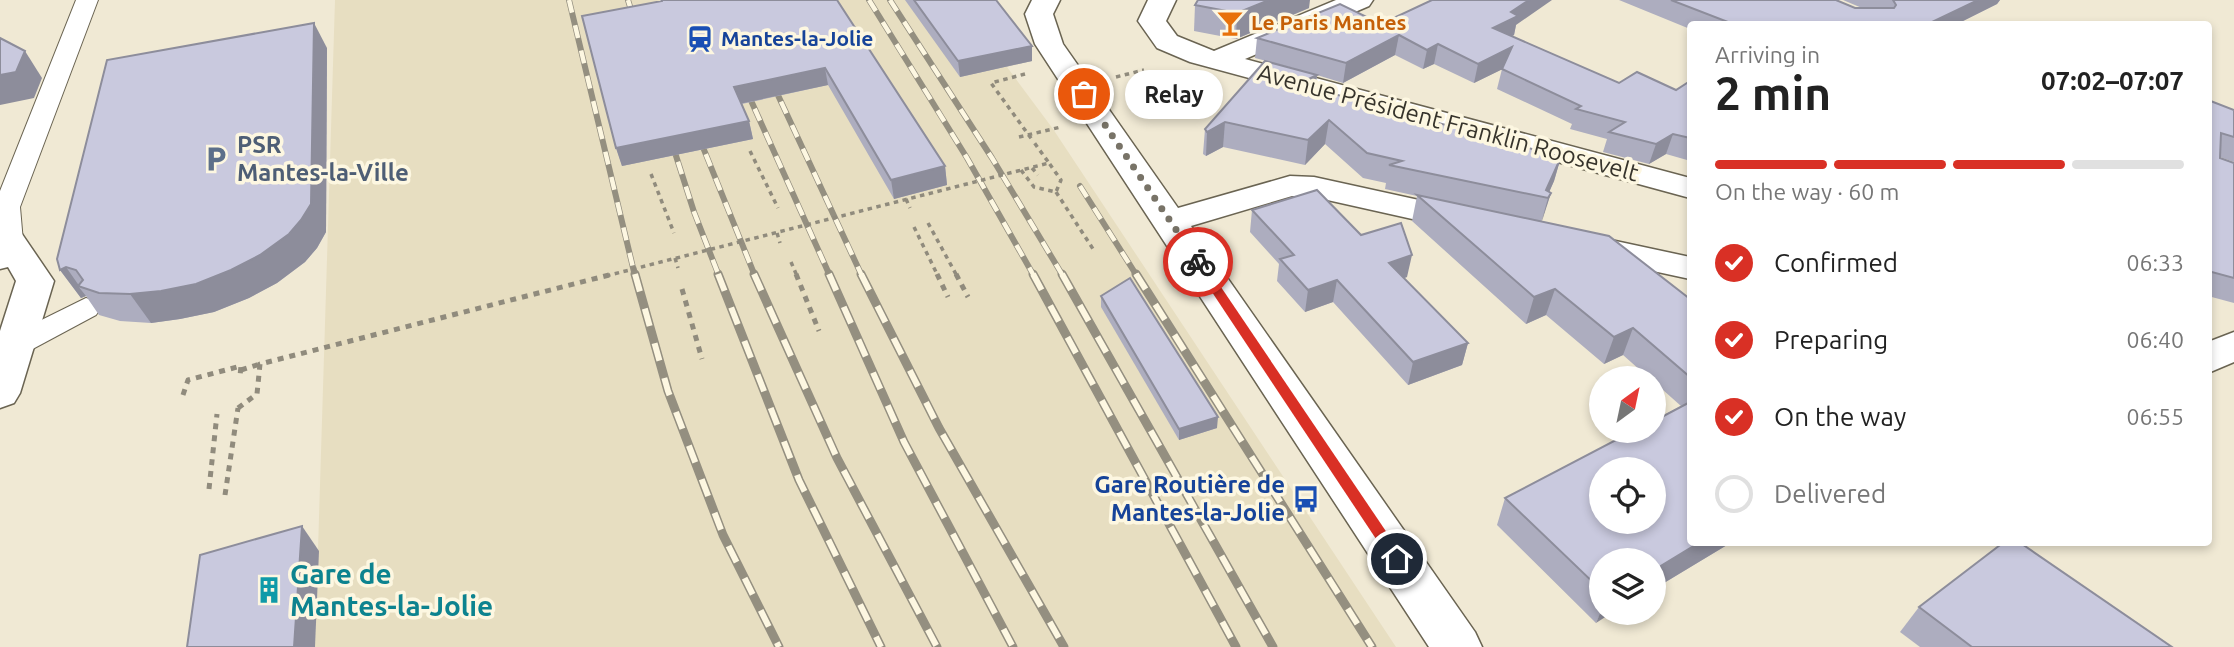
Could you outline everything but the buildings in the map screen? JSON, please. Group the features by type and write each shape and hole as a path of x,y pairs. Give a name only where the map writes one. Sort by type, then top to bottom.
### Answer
{"street":[{"path":"1046,0 1039,14 1049,44 1457,647"},
{"name":"Avenue Président Franklin Roosevelt","path":"1162,0 1152,21 1167,42 1215,61 1687,187"},
{"path":"1215,61 1359,0"},
{"path":"1171,221 1290,186 1314,187 1500,227"},
{"path":"1554,239 1687,267"},
{"path":"0,393 35,281 5,250"},
{"path":"2212,328 2234,333"},
{"path":"2212,357 2234,345"}],"lane":[{"path":"5,250 7,206 87,0"},
{"path":"16,345 86,308"}],"path":[{"path":"1014,77 991,83 1061,180 1056,192"},
{"path":"1018,137 1053,129"},
{"path":"750,151 778,208"},
{"path":"183,395 188,380 241,366 240,376 241,369 1049,163"},
{"path":"1032,167 1038,175"},
{"path":"1021,170 1034,187 1056,192 1095,252"},
{"path":"651,174 674,233"},
{"path":"906,200 910,208"},
{"path":"928,223 968,297"},
{"path":"914,227 948,297"},
{"path":"776,233 780,243"},
{"path":"675,258 678,268"},
{"path":"791,262 819,331"},
{"path":"682,289 702,359"},
{"path":"225,495 238,408 257,394 260,364"},
{"path":"209,489 217,414"}],"shaded area":[{"path":"335,0 986,0 1032,61 1007,67 1053,129 1396,647 315,647"}],"railway":[{"path":"569,0 635,276"},
{"path":"628,0 636,26"},
{"path":"869,0 967,158 1034,276"},
{"path":"890,0 992,158 1063,276"},
{"path":"770,78 862,276"},
{"path":"744,85 830,276"},
{"path":"696,130 755,276"},
{"path":"670,137 694,212 719,276"},
{"path":"1080,186 1137,276"},
{"path":"635,274 668,391 723,535 779,647"},
{"path":"718,274 799,480 881,647"},
{"path":"754,274 837,458 937,647"},
{"path":"829,274 904,442 1013,647"},
{"path":"1033,274 1236,647"},
{"path":"1062,274 1273,647"},
{"path":"1136,274 1372,647"},
{"path":"862,276 939,428 1064,647"}],"way so far":[{"path":"1084,94 1198,262"}],"place":[{"name":"Le Paris Mantes","path":"1230,23"},
{"name":"Mantes-la-Jolie","path":"700,39"},
{"name":"Relay","path":"1084,94"},
{"name":"PSR Mantes-la-Ville","path":"216,159"},
{"name":"Gare Routière de Mantes-la-Jolie","path":"1306,499"},
{"name":"Gare de Mantes-la-Jolie","path":"269,590"}],"route":[{"path":"1198,262 1397,559"}]}
